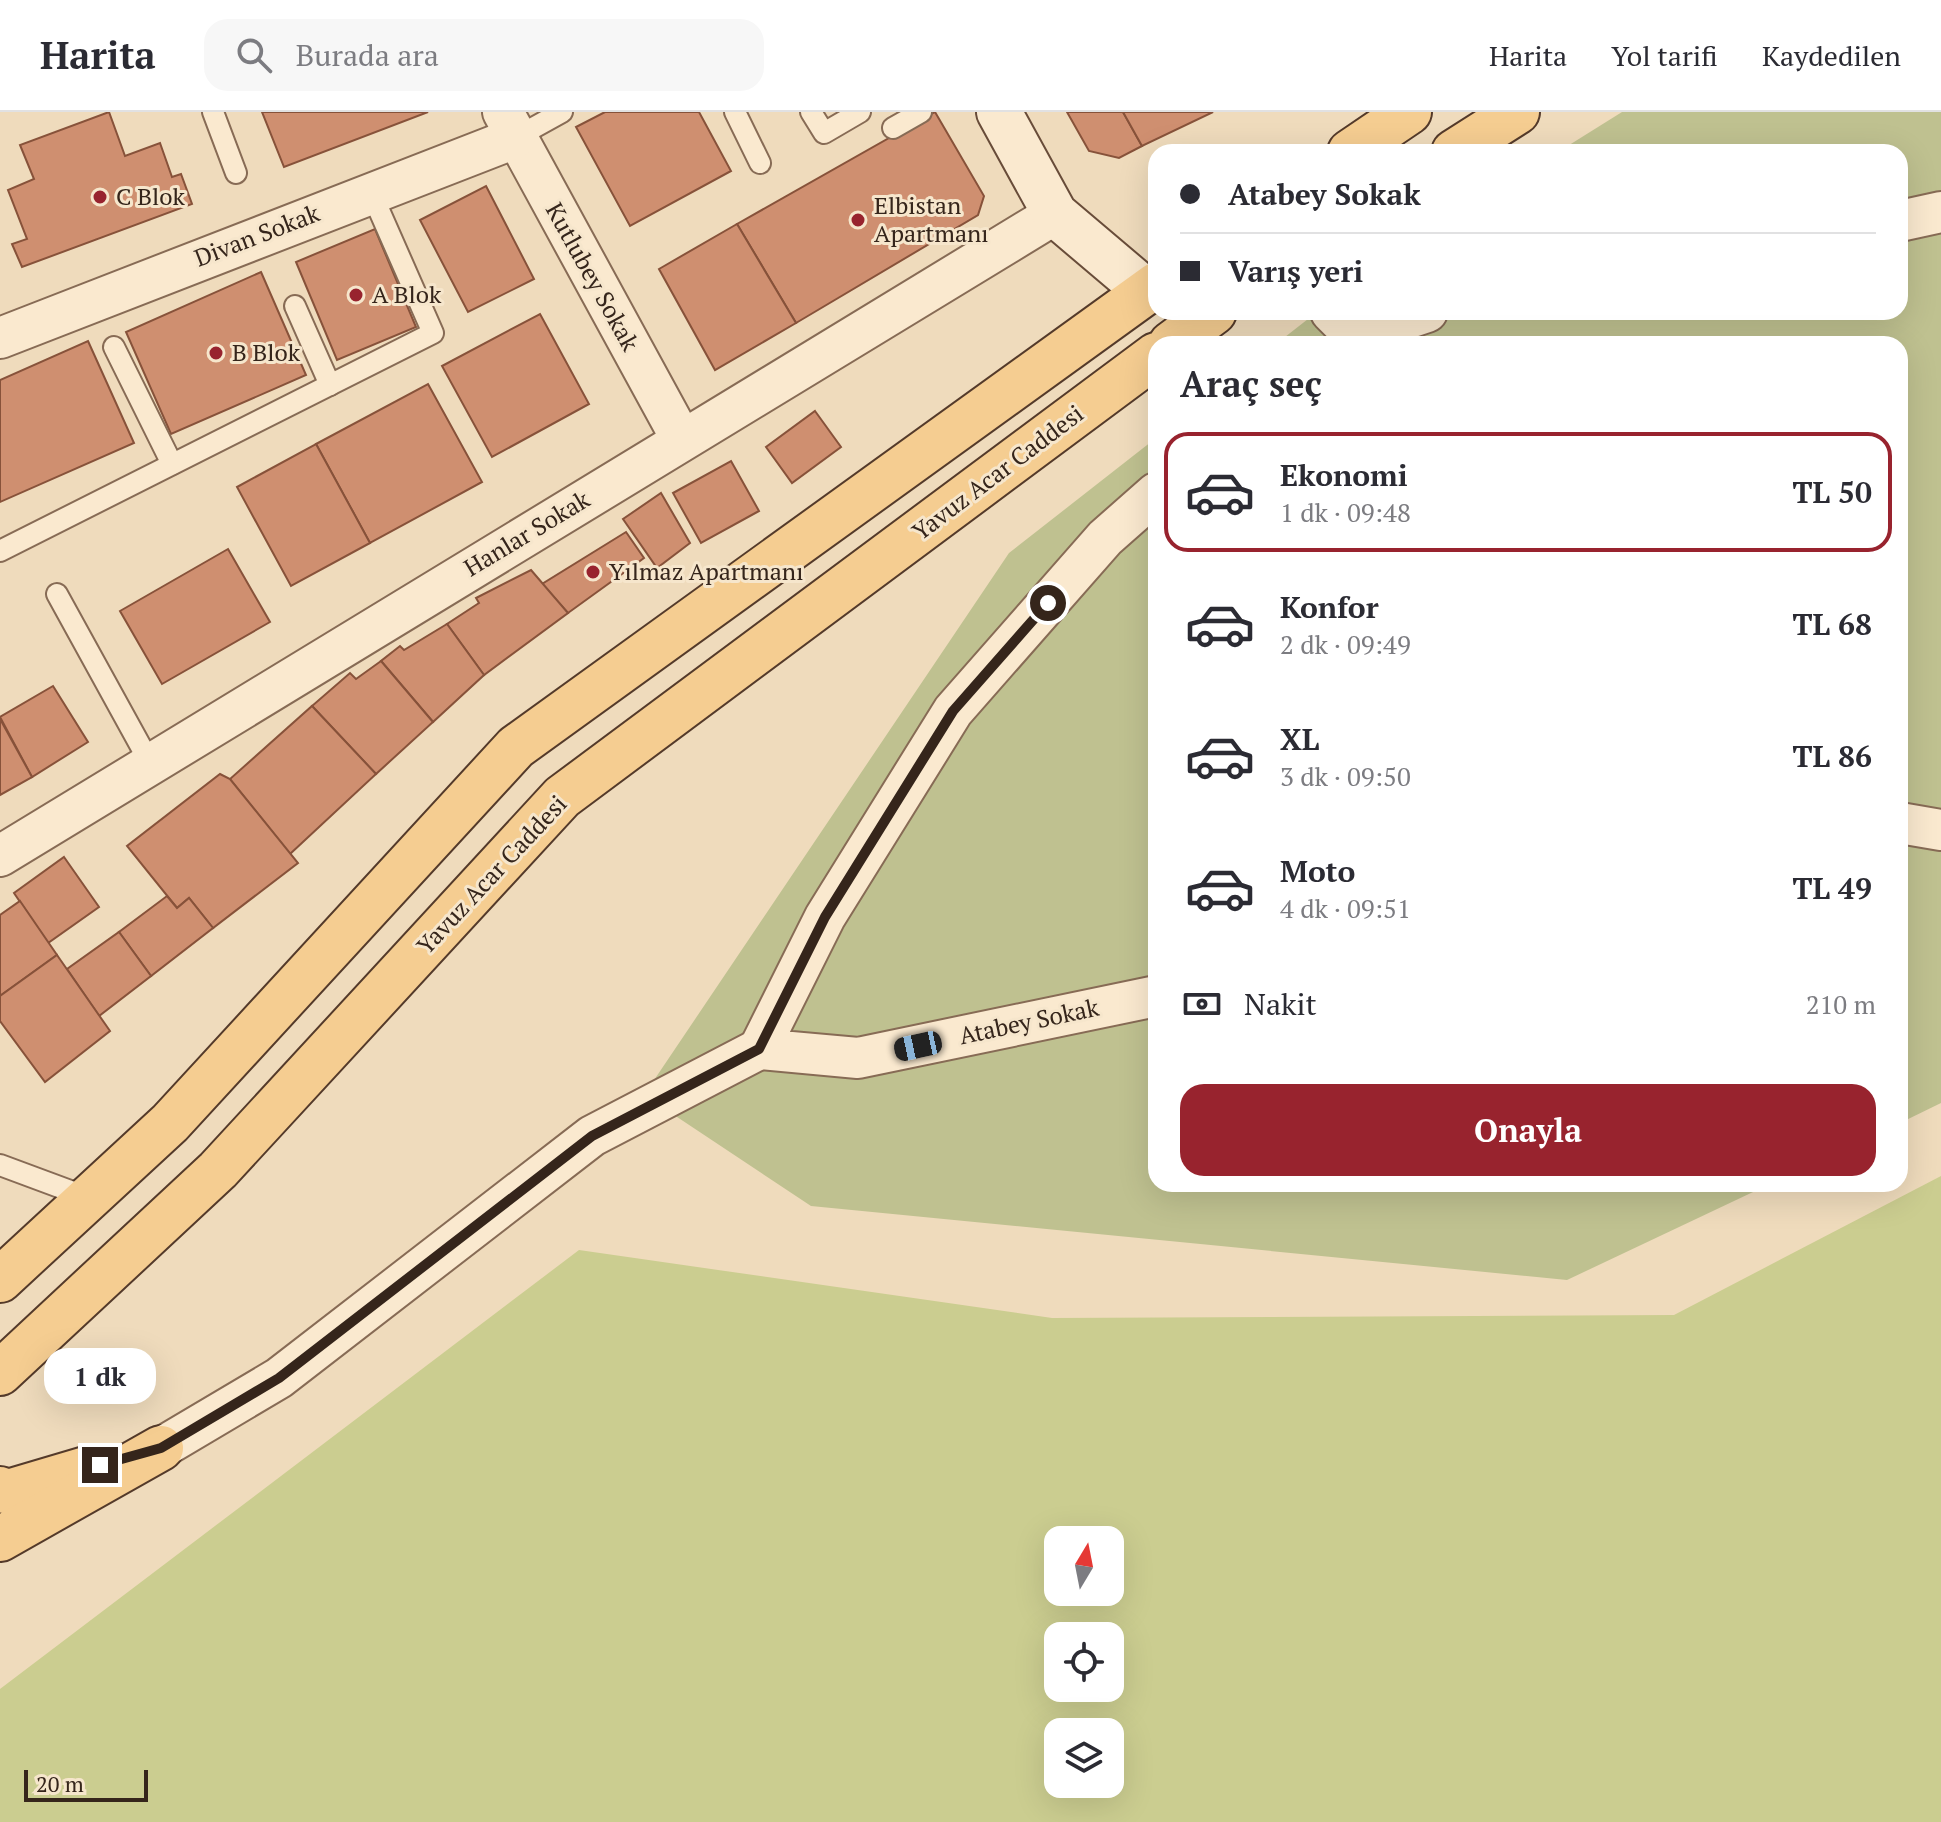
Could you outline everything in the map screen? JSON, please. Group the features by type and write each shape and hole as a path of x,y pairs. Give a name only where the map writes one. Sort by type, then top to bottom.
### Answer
{"main road":[{"path":"999,112 1055,214 1148,287"},
{"path":"1362,144 1409,112"},
{"path":"1467,144 1517,112"},
{"path":"0,1280 170,1123 516,747 1148,291"},
{"path":"1182,336 1203,320"},
{"name":"Yavuz Acar Caddesi","path":"0,1373 218,1170 562,797 1148,361"},
{"path":"0,1489 8,1492 161,1448"},
{"path":"0,1539 161,1448"}],"street":[{"name":"Divan Sokak","path":"0,338 371,192 509,125"},
{"name":"Kutlubey Sokak","path":"509,125 682,440"},
{"path":"1908,219 1941,212"},
{"name":"Hanlar Sokak","path":"0,856 1055,214"},
{"path":"1343,331 1392,320"},
{"path":"161,1448 279,1378 592,1136 759,1049 825,917 953,711 1105,538 1148,500"},
{"path":"1908,824 1941,830"},
{"name":"Atabey Sokak","path":"759,1049 858,1058 1148,998"}],"lane":[{"path":"213,112 236,173"},
{"path":"509,125 562,112"},
{"path":"735,112 760,163"},
{"path":"811,112 824,133 860,112"},
{"path":"893,128 921,112"},
{"path":"0,550 433,333 371,192"},
{"path":"295,306 330,385"},
{"path":"114,347 172,464"},
{"path":"57,594 150,763"},
{"path":"0,1165 89,1198"}],"green space":[{"path":"1622,112 1941,112 1941,1103 1908,1119 1908,336 1286,336 1307,320 1908,320 1908,144 1571,144"},
{"path":"1148,444 1148,1192 1753,1192 1567,1280 811,1206 644,1095 1009,553"},
{"path":"1941,1176 1941,1822 0,1822 0,1689 579,1250 1052,1318 1674,1315"}],"building":[{"name":"C Blok","path":"109,112 125,156 160,143 172,177 181,174 192,204 22,267 12,244 27,239 8,190 34,179 20,145"},
{"path":"262,112 428,112 284,167"},
{"path":"605,112 699,112 731,171 630,226 576,127"},
{"name":"Elbistan Apartmanı","path":"935,112 984,196 978,215 796,323 737,224"},
{"path":"1067,112 1123,112 1142,146 1119,158 1089,151"},
{"path":"1123,112 1213,112 1142,146"},
{"path":"486,186 534,279 468,312 420,220"},
{"path":"737,224 796,323 715,370 659,269"},
{"name":"A Blok","path":"375,229 416,327 337,360 296,262"},
{"name":"B Blok","path":"261,272 306,375 171,434 126,332"},
{"path":"540,314 589,404 492,457 442,366"},
{"path":"88,341 134,443 0,502 0,380"},
{"path":"428,384 482,482 370,543 316,444"},
{"path":"815,411 841,447 792,483 766,447"},
{"path":"316,444 370,543 291,586 237,487"},
{"path":"731,461 759,511 701,543 673,493"},
{"path":"661,493 690,543 657,568 623,519"},
{"name":"Yılmaz Apartmanı","path":"626,532 644,558 568,613 542,584"},
{"path":"228,549 270,622 162,684 120,611"},
{"path":"531,570 568,613 484,675 447,624 479,603 476,598"},
{"path":"447,624 484,675 433,722 381,661 400,646 404,650"},
{"path":"381,661 433,722 376,774 312,706 350,673 356,679"},
{"path":"53,686 88,742 32,777 0,717"},
{"path":"312,706 376,774 290,854 230,779"},
{"path":"0,719 32,777 0,795"},
{"path":"220,774 230,779 298,863 213,928 189,898 177,908 127,846"},
{"path":"64,857 99,907 48,943 14,893"},
{"path":"167,896 177,908 189,898 213,928 151,976 119,932"},
{"path":"20,901 57,955 0,996 0,915"},
{"path":"119,932 151,976 99,1016 67,969"},
{"path":"57,955 110,1031 45,1082 0,1021 0,996"}],"place":[{"name":"C Blok","path":"100,197"},
{"name":"Elbistan Apartmanı","path":"858,220"},
{"name":"A Blok","path":"356,295"},
{"name":"B Blok","path":"216,353"},
{"name":"Yılmaz Apartmanı","path":"593,572"}],"route":[{"path":"100,1465 161,1448 279,1378 592,1136 759,1049 825,917 953,711 1048,603"}]}
